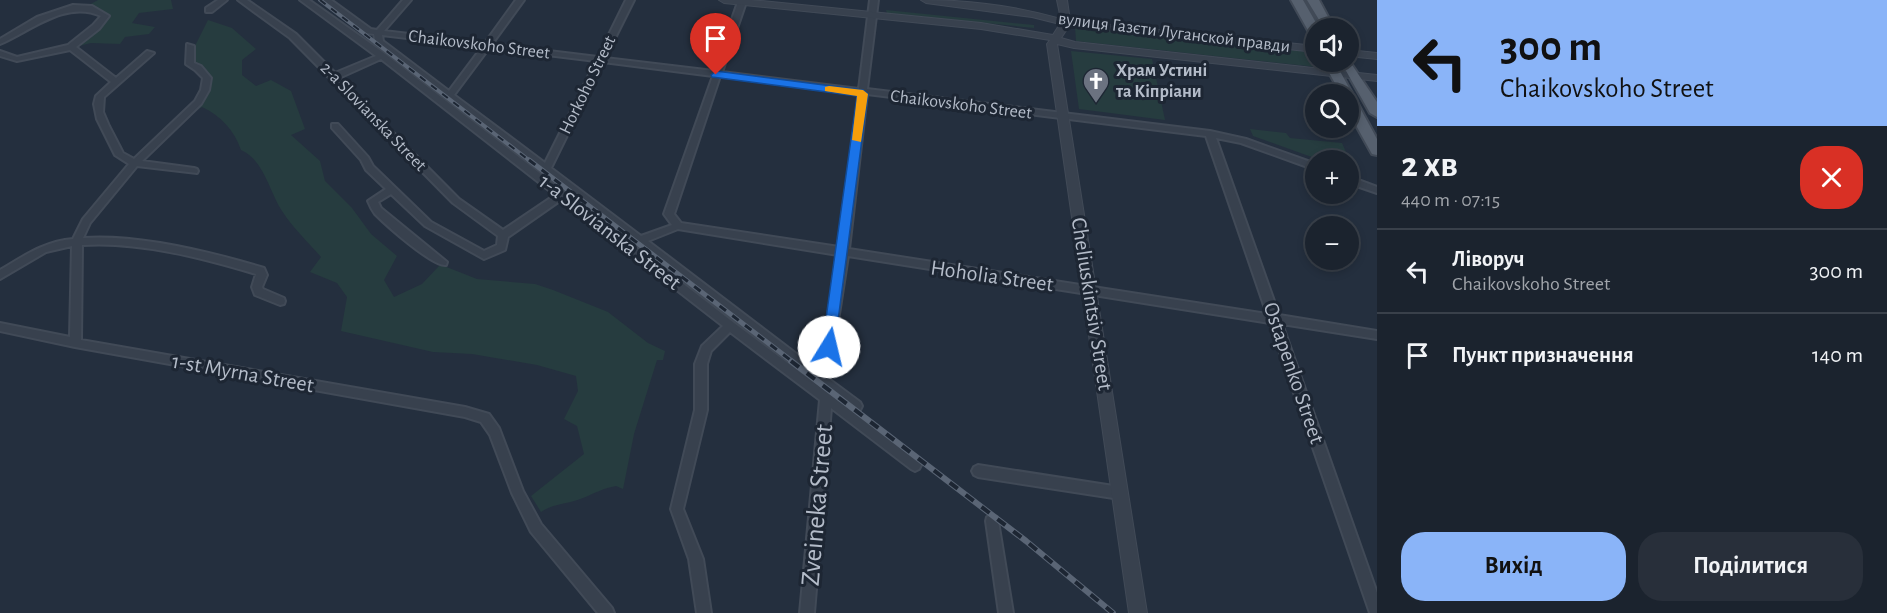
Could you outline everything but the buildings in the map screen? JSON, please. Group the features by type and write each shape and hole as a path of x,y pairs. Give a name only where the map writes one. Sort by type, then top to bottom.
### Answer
{"main road":[{"path":"1297,0 1307,18"},
{"path":"1313,0 1323,18"},
{"path":"1353,72 1377,113"},
{"path":"1359,117 1377,151"}],"street":[{"path":"209,10 223,0"},
{"name":"2-a Slovianska Street","path":"242,0 293,36 456,201 503,235"},
{"name":"1-a Slovianska Street","path":"304,0 382,56 730,326 915,465"},
{"name":"Chaikovskoho Street","path":"326,0 357,24 378,33 863,94 1210,134 1243,141 1305,163"},
{"path":"378,33 407,0"},
{"path":"449,97 520,0"},
{"name":"Horkoho Street","path":"546,170 630,0"},
{"name":"вулиця Газєти Луганской правди","path":"724,0 872,17 981,26 1044,35 1074,45 1305,65"},
{"path":"823,381 843,254 874,0"},
{"name":"вулиця Газєти Луганской правди","path":"926,0 1033,14 1066,22 1305,48"},
{"path":"1062,0 1066,22"},
{"path":"640,240 678,226 669,214 742,2"},
{"path":"0,42 49,15 83,7 105,16 96,27 71,47 17,59 0,53"},
{"name":"Cheliuskintsiv Street","path":"1066,22 1052,44 1061,117 1139,612"},
{"name":"Zveineka Street","path":"378,33 379,42 449,97 856,406"},
{"path":"75,343 77,241 86,221 135,163 198,102 205,90 207,78 198,68 190,64 190,46"},
{"path":"71,47 115,81"},
{"path":"150,53 100,96 101,123 115,141 119,154 135,163 194,171"},
{"path":"1359,54 1377,56"},
{"path":"333,77 382,56"},
{"name":"вулиця Газєти Луганской правди","path":"1345,72 1356,76 1377,78"},
{"path":"335,126 365,159 369,168 428,224 484,255 502,247 503,235 562,195"},
{"name":"Ostapenko Street","path":"1210,134 1377,613"},
{"path":"1359,183 1377,190"},
{"path":"391,190 373,201 377,210 420,247 442,262"},
{"name":"Hoholia Street","path":"678,226 843,254 1377,335"},
{"path":"0,275 44,248 98,239 225,260 260,271 262,275 257,287 259,292 280,301"},
{"path":"704,613 696,559 677,509 700,410 701,364 706,349 730,326"},
{"name":"1-st Myrna Street","path":"0,327 75,343 465,412 485,418 495,432 519,493 537,528 608,613"},
{"name":"Zveineka Street","path":"807,613 826,398"},
{"path":"978,471 1120,493"},
{"path":"992,521 1006,613"}],"green space":[{"path":"98,0 171,0 173,9 139,13 132,23 155,27 149,34 125,37 120,44 91,43 75,47 99,27 109,15 87,6"},
{"path":"886,10 1034,25 1034,28 887,13"},
{"path":"208,20 232,28 256,49 242,60 242,75 256,86 271,80 291,91 305,129 291,135 320,161 325,181 352,208 371,234 397,256 384,280 394,297 422,284 439,266 477,279 535,284 608,312 648,343 665,351 663,360 657,360 634,434 623,489 616,486 607,488 541,512 531,496 584,454 577,426 564,419 578,391 576,376 537,365 472,354 433,352 341,331 347,297 337,283 310,272 321,257 286,217 261,168 241,150 235,136 221,119 202,107 186,117 204,102 212,78 204,68 195,63 195,46"},
{"path":"1075,27 1305,52 1305,66 1076,41"},
{"path":"1071,51 1152,59 1165,120 1079,109"},
{"path":"1250,129 1286,133 1290,138 1342,143 1345,150 1305,150 1305,155 1253,136"}],"railway":[{"path":"320,0 530,161"},
{"path":"529,160 793,362"},
{"path":"791,361 1026,541 1113,613"}],"slow traffic":[{"path":"829,89 863,94 857,140"}],"place":[{"name":"Храм Устині та Кіпріани","path":"1096,104"}],"route":[{"path":"716,75 863,94 829,347"}]}
